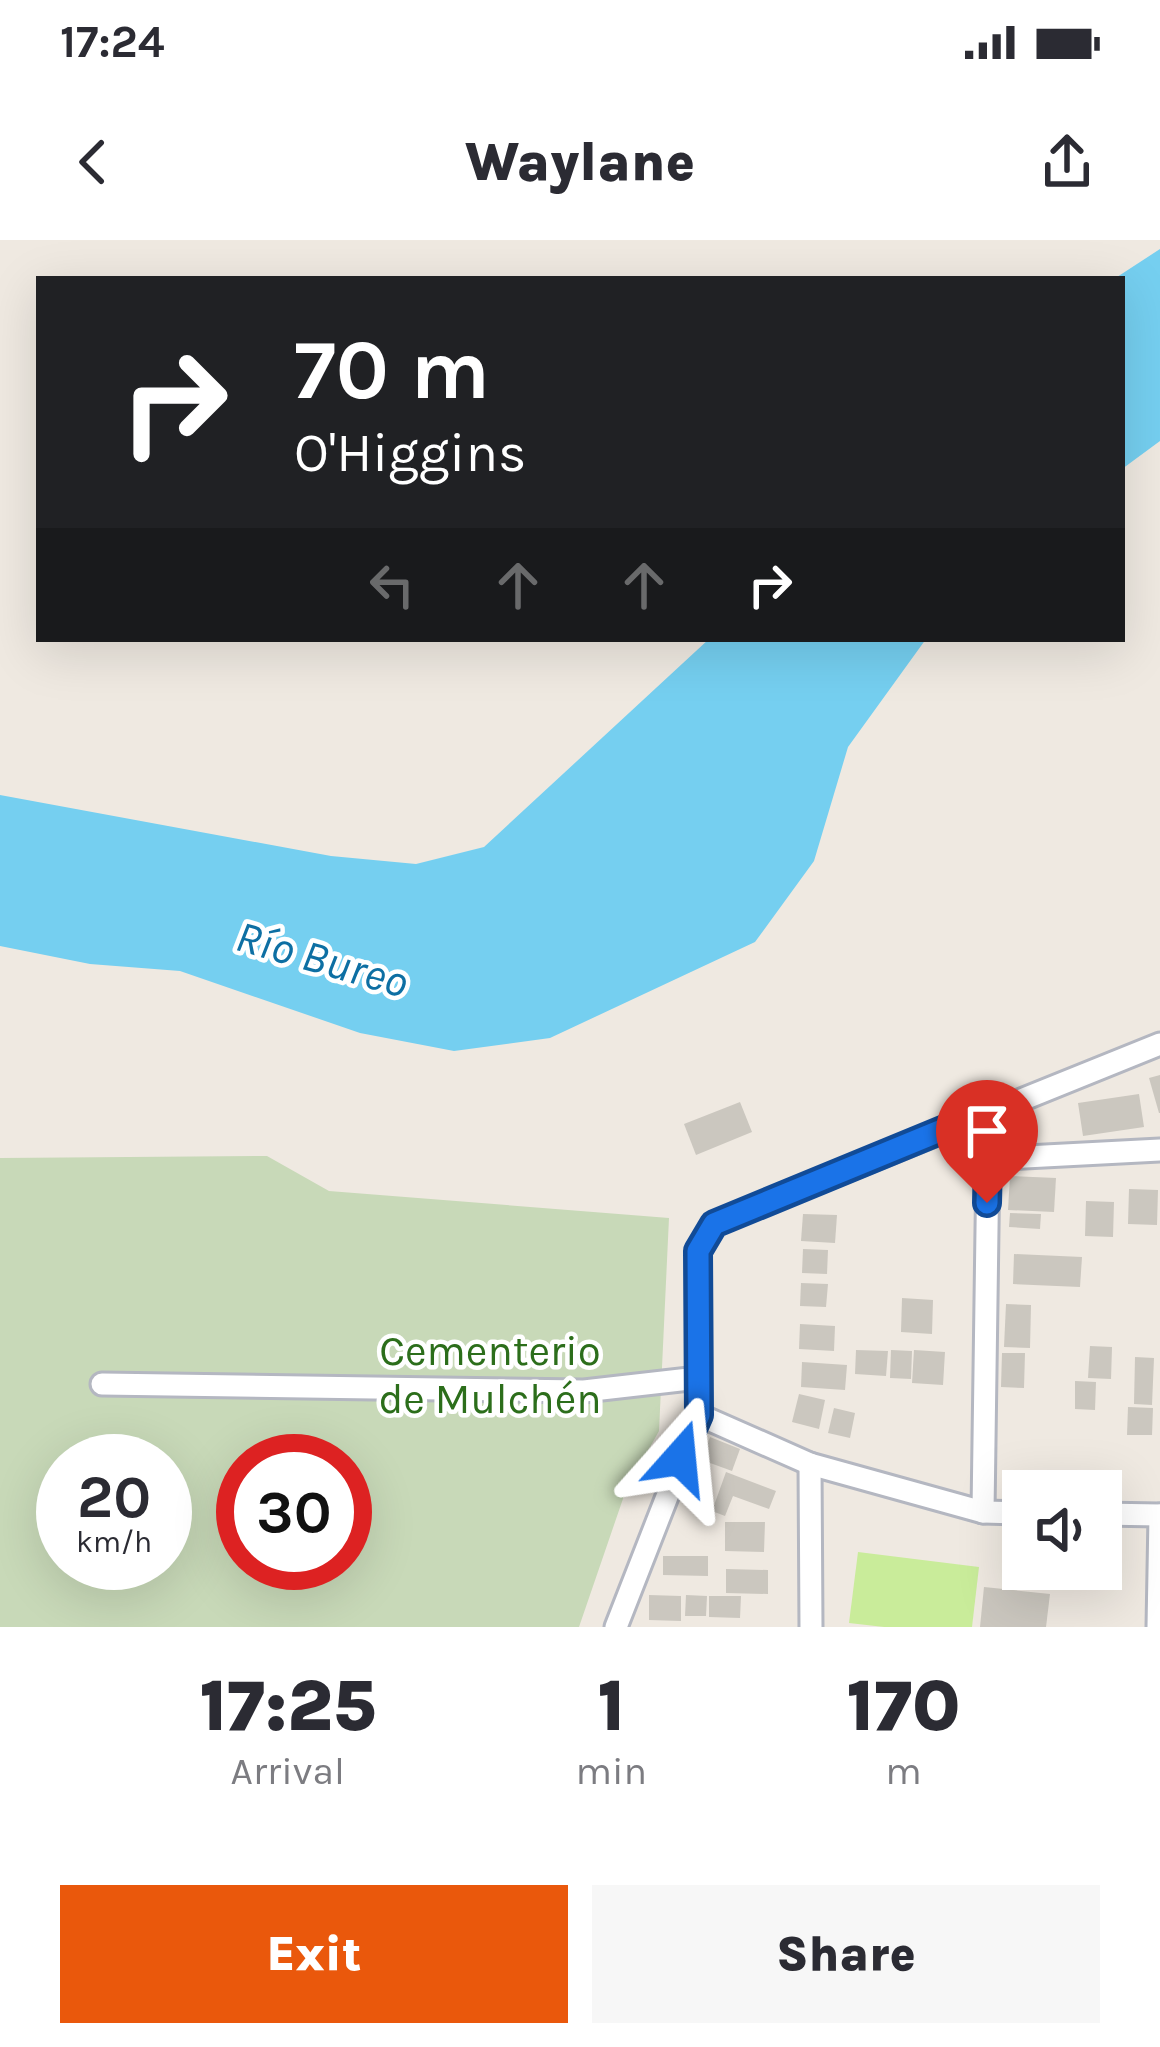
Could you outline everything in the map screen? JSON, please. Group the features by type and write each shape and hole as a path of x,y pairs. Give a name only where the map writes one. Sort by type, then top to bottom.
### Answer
{"street":[{"path":"616,1627 699,1415 698,1251 714,1224 1160,1044"},
{"path":"981,1114 988,1159 983,1512"},
{"path":"988,1159 1160,1150"},
{"path":"102,1384 584,1391 698,1378"},
{"path":"699,1415 810,1464 983,1512 1002,1512"},
{"path":"810,1464 811,1627"},
{"path":"1122,1514 1160,1515 1159,1627"}],"green space":[{"name":"Cementerio de Mulchén","path":"267,1156 329,1191 669,1218 659,1431 626,1490 579,1627 0,1627 0,1158"},
{"path":"858,1552 979,1567 972,1627 849,1623"}],"water":[{"path":"1160,249 1160,441 1125,467 1125,276 1119,276"},
{"name":"Río Bureo","path":"706,642 924,642 848,747 814,861 755,942 550,1038 454,1051 360,1033 180,971 90,964 0,946 0,795 331,856 416,864 484,847"}],"building":[{"path":"1160,1075 1160,1113 1159,1113 1149,1078"},
{"path":"1139,1094 1144,1127 1083,1136 1078,1103"},
{"path":"740,1102 752,1132 696,1155 684,1124"},
{"path":"1010,1176 1056,1178 1054,1212 1008,1210"},
{"path":"1129,1189 1158,1190 1157,1225 1128,1224"},
{"path":"1086,1201 1114,1202 1113,1237 1085,1236"},
{"path":"1010,1213 1041,1214 1040,1229 1009,1227"},
{"path":"803,1214 837,1215 835,1243 801,1241"},
{"path":"803,1249 828,1250 827,1274 802,1273"},
{"path":"1014,1254 1082,1257 1080,1287 1013,1284"},
{"path":"801,1283 828,1284 826,1307 800,1306"},
{"path":"902,1298 933,1300 932,1334 901,1332"},
{"path":"1006,1304 1031,1305 1030,1348 1004,1347"},
{"path":"800,1324 835,1326 834,1351 799,1349"},
{"path":"1090,1346 1112,1347 1111,1379 1088,1378"},
{"path":"856,1350 888,1351 886,1376 855,1374"},
{"path":"891,1350 912,1351 911,1379 890,1378"},
{"path":"914,1350 945,1352 943,1385 912,1383"},
{"path":"1002,1353 1025,1353 1024,1388 1001,1387"},
{"path":"1135,1357 1154,1358 1152,1405 1134,1404"},
{"path":"802,1362 847,1365 845,1390 801,1387"},
{"path":"1075,1381 1096,1382 1095,1410 1075,1409"},
{"path":"799,1394 825,1400 819,1429 792,1422"},
{"path":"1128,1407 1153,1408 1152,1435 1127,1435"},
{"path":"834,1408 855,1413 850,1438 828,1433"},
{"path":"710,1437 740,1449 732,1471 702,1460"},
{"path":"726,1472 776,1491 769,1509 733,1496 725,1516 712,1511"},
{"path":"725,1522 765,1522 764,1552 725,1551"},
{"path":"663,1556 708,1556 708,1576 663,1575"},
{"path":"726,1569 768,1570 768,1594 726,1593"},
{"path":"984,1587 1050,1594 1046,1627 980,1627"},
{"path":"649,1595 681,1596 681,1621 649,1620"},
{"path":"686,1595 707,1596 706,1616 685,1616"},
{"path":"709,1596 741,1596 740,1618 709,1617"}],"route":[{"path":"680,1458 699,1415 698,1251 714,1224 981,1114 988,1159 987,1203"}]}
